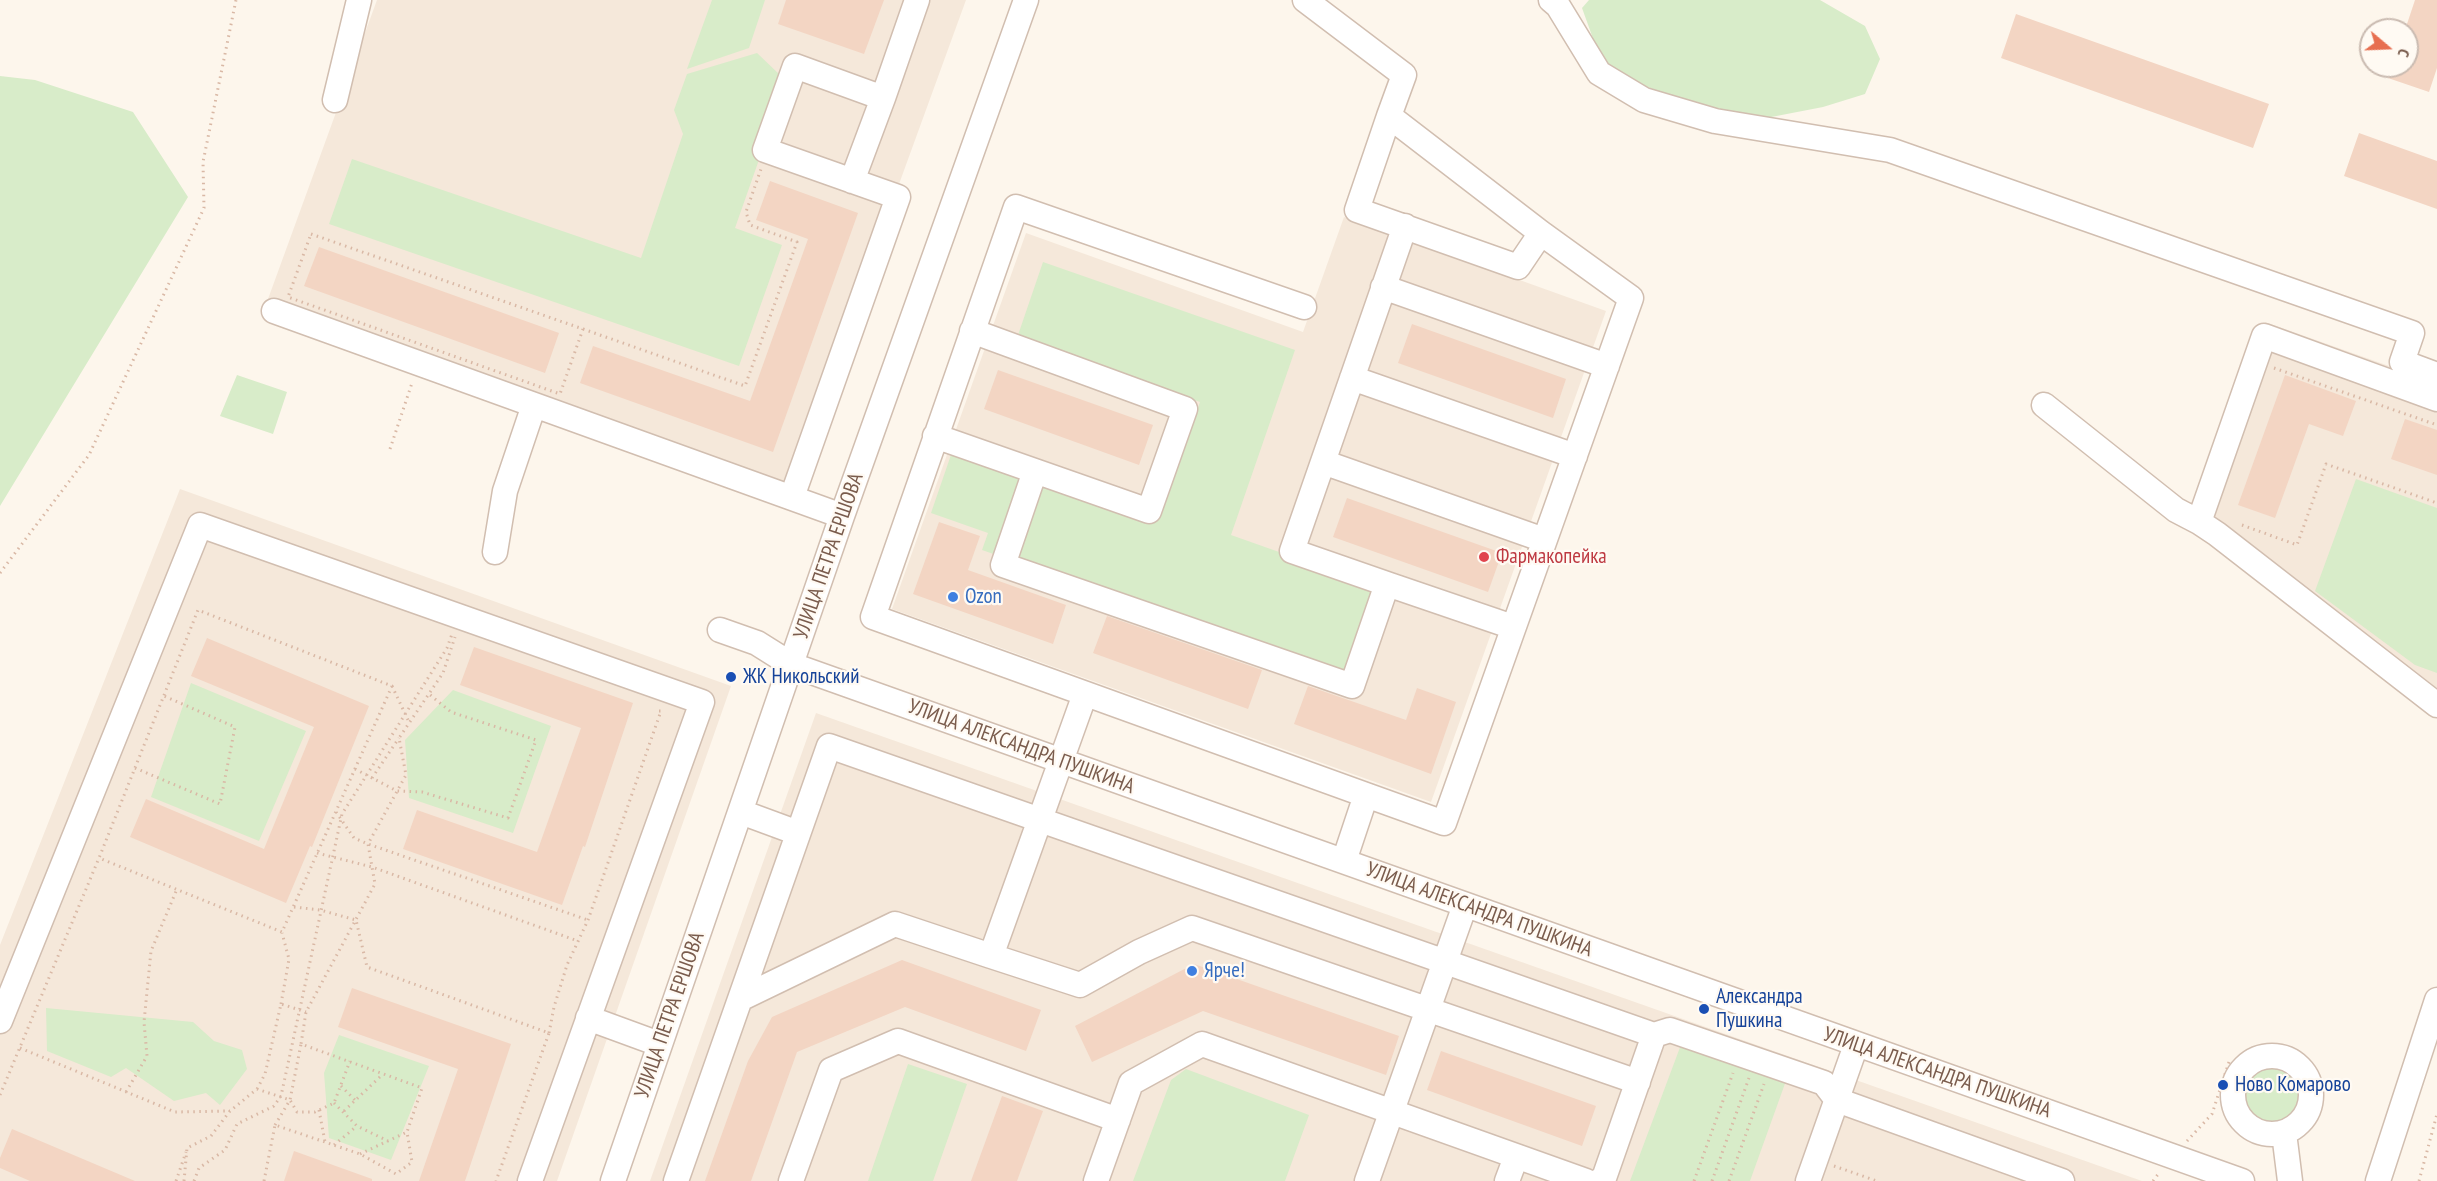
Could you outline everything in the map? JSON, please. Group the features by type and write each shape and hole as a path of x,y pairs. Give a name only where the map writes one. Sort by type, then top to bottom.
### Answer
{"street":[{"path":"335,100 359,0"},
{"path":"852,181 917,0"},
{"name":"УЛИЦА ПЕТРА ЕРШОВА","path":"613,1181 842,516 1026,0"},
{"path":"1305,0 1404,75 1357,210 1518,267 1541,233"},
{"path":"1551,0 1558,6 1599,73 1644,100 1715,122 1890,150 2412,333 2402,362 2437,375"},
{"path":"792,497 898,197 765,150 795,66 883,98"},
{"path":"1304,307 1016,207 873,617 1444,823 1631,298 1541,233 1389,116"},
{"path":"1405,226 1292,551 1513,627"},
{"path":"1383,287 1607,366"},
{"path":"274,311 422,355 534,405 842,516"},
{"path":"935,436 1149,511 1185,409 972,331"},
{"path":"2208,528 2264,336 2437,399"},
{"path":"1352,378 1575,456"},
{"path":"495,552 505,490 534,405"},
{"path":"2044,405 2176,510 2208,528 2437,705"},
{"path":"1323,462 1544,540"},
{"path":"1035,471 1003,565 1352,686 1387,584"},
{"path":"0,1021 200,525 702,702 530,1181"},
{"name":"УЛИЦА АЛЕКСАНДРА ПУШКИНА","path":"720,630 757,643 792,666 2242,1181"},
{"path":"991,956 1085,694"},
{"path":"676,1181 828,746 1654,1035 1670,1030 1753,1065 1824,1083 1837,1100 2062,1181"},
{"path":"1344,861 1366,795"},
{"path":"741,812 798,833"},
{"path":"1367,1181 1465,905"},
{"path":"740,999 895,924 1080,985 1139,952 1192,928 1638,1082"},
{"path":"2378,1181 2437,1000"},
{"path":"588,1018 659,1044"},
{"path":"1599,1181 1604,1178 1654,1035"},
{"path":"791,1181 831,1070 898,1041 1118,1120"},
{"path":"1096,1181 1131,1083 1202,1044 1586,1181"},
{"path":"1808,1181 1856,1045"},
{"path":"2284,1133 2290,1181"},
{"path":"1507,1181 1516,1157"}],"path":[{"path":"0,573 89,455 204,208 203,162 236,0"},
{"path":"583,328 560,394 422,355 288,297 311,234 583,328 745,386 797,242 750,225 746,212 765,160"},
{"path":"390,449 422,355"},
{"path":"2270,378 2274,367 2437,425"},
{"path":"2208,528 2222,518 2297,545 2326,464 2437,503"},
{"path":"0,1095 99,858 198,610 392,686 409,723"},
{"path":"372,778 443,673 460,617"},
{"path":"194,1181 199,1168 225,1150 237,1124 274,1106 280,1096 342,814 447,648 460,617"},
{"path":"176,1181 187,1148 211,1137 230,1111 257,1089 265,1074 289,959 282,932 392,686"},
{"path":"355,770 398,791 422,792 508,818 536,740 451,712 429,694"},
{"path":"135,768 220,804 236,727 164,696"},
{"path":"496,1181 549,1033 554,1006 564,976 588,920 661,711 650,708"},
{"path":"264,1181 275,1125 290,1100 306,1012 375,884 368,844 406,775 399,738"},
{"path":"336,812 354,838 588,920"},
{"path":"317,853 372,867 578,942"},
{"path":"99,858 282,932"},
{"path":"126,1092 147,1056 144,1022 151,951 177,889"},
{"path":"294,907 320,910 356,920"},
{"path":"356,920 367,967 549,1033"},
{"path":"281,1004 306,1012"},
{"path":"275,1125 360,1154 396,1174 412,1161 407,1132 422,1088 301,1044"},
{"path":"19,1047 175,1112 230,1111"},
{"path":"257,1089 290,1100 297,1112 315,1112 334,1104 350,1061"},
{"path":"2152,1181 2212,1114 2229,1062"},
{"path":"1695,1181 1753,1065"},
{"path":"1712,1181 1753,1065"},
{"path":"1729,1181 1753,1065"},
{"path":"344,1111 383,1074"},
{"path":"341,1085 355,1100"},
{"path":"334,1104 344,1111 357,1126 388,1141"},
{"path":"319,1110 325,1142"},
{"path":"2419,1181 2437,1114"},
{"path":"334,1145 357,1126"},
{"path":"360,1154 407,1132"},
{"path":"184,1181 187,1148"},
{"path":"1826,1163 1877,1181"}],"shaded area":[{"path":"377,0 966,0 788,489 268,299"},
{"path":"1344,217 1606,311 1431,802 892,609 1026,233 1303,332"},
{"path":"2265,322 2437,383 2437,712 2192,528"},
{"path":"180,489 731,686 557,1181 0,1181 0,945"},
{"path":"816,713 2142,1181 650,1181"}],"green space":[{"path":"712,0 765,0 749,48 687,69"},
{"path":"1589,0 1820,0 1865,26 1880,59 1865,94 1823,107 1761,119 1672,97 1604,69 1582,8"},
{"path":"757,53 780,75 761,154 735,228 782,245 739,366 329,224 352,159 641,258 683,134 674,110 687,74"},
{"path":"0,76 35,80 133,112 188,197 0,506"},
{"path":"1043,262 1295,350 1231,535 1378,587 1347,677 982,550 988,533 931,513 953,449 1159,520 1200,402 1017,338"},
{"path":"237,375 287,392 273,434 220,416"},
{"path":"2356,479 2437,508 2437,673 2415,665 2315,591"},
{"path":"191,683 306,731 259,841 151,797"},
{"path":"453,690 551,726 513,833 409,798 405,740"},
{"path":"46,1008 193,1022 214,1041 242,1050 247,1069 220,1105 206,1093 174,1101 126,1068 111,1077 47,1051"},
{"path":"339,1035 429,1066 391,1160 329,1138 324,1073"},
{"path":"1682,1042 1787,1078 1750,1181 1630,1181"},
{"path":"908,1064 967,1084 933,1181 868,1181"},
{"path":"2273,1065 2294,1074 2303,1095 2294,1116 2273,1125 2252,1116 2243,1095 2252,1074"},
{"path":"1186,1069 1309,1115 1285,1181 1133,1181 1171,1080"}],"building":[{"path":"786,0 884,0 864,54 778,24"},
{"path":"2415,0 2437,0 2437,68 2429,92 2388,78 2419,78 2419,18 2409,18"},
{"path":"2016,14 2269,104 2253,148 2001,58"},
{"path":"2359,133 2437,161 2437,209 2344,176"},
{"path":"770,181 858,213 773,452 580,383 593,346 750,401 808,239 756,220"},
{"path":"319,247 559,333 545,373 304,286"},
{"path":"1412,324 1566,379 1553,418 1398,363"},
{"path":"998,370 1153,425 1139,465 984,409"},
{"path":"2285,375 2356,401 2343,436 2309,424 2275,518 2238,505"},
{"path":"2405,419 2437,430 2437,475 2391,459"},
{"path":"1347,498 1502,553 1488,592 1333,537"},
{"path":"939,522 980,536 968,570 1066,605 1053,644 913,594"},
{"path":"1107,616 1262,670 1248,709 1093,653"},
{"path":"207,638 369,706 312,847 310,846 286,903 130,837 146,799 264,849 314,727 191,676"},
{"path":"474,647 633,703 585,847 583,846 562,905 403,849 417,810 537,852 581,728 460,685"},
{"path":"1308,686 1406,720 1417,688 1456,702 1431,774 1294,724"},
{"path":"902,960 1041,1010 1026,1051 905,1007 797,1052 751,1181 705,1181 748,1061 772,1017"},
{"path":"1194,964 1399,1036 1386,1075 1203,1011 1092,1062 1075,1026"},
{"path":"352,988 511,1044 465,1181 419,1181 458,1069 338,1027"},
{"path":"1441,1051 1596,1106 1582,1146 1427,1090"},
{"path":"1002,1096 1043,1111 1017,1181 971,1181"},
{"path":"12,1129 135,1181 30,1181 0,1168 0,1158"},
{"path":"294,1151 372,1179 372,1181 284,1181"}],"place":[{"name":"Фармакопейка","path":"1484,557"},
{"name":"Ozon","path":"953,597"},
{"name":"ЖК Никольский","path":"731,677"},
{"name":"Ярче!","path":"1192,971"},
{"name":"Александра Пушкина","path":"1704,1009"},
{"name":"Ново Комарово","path":"2223,1085"}]}
